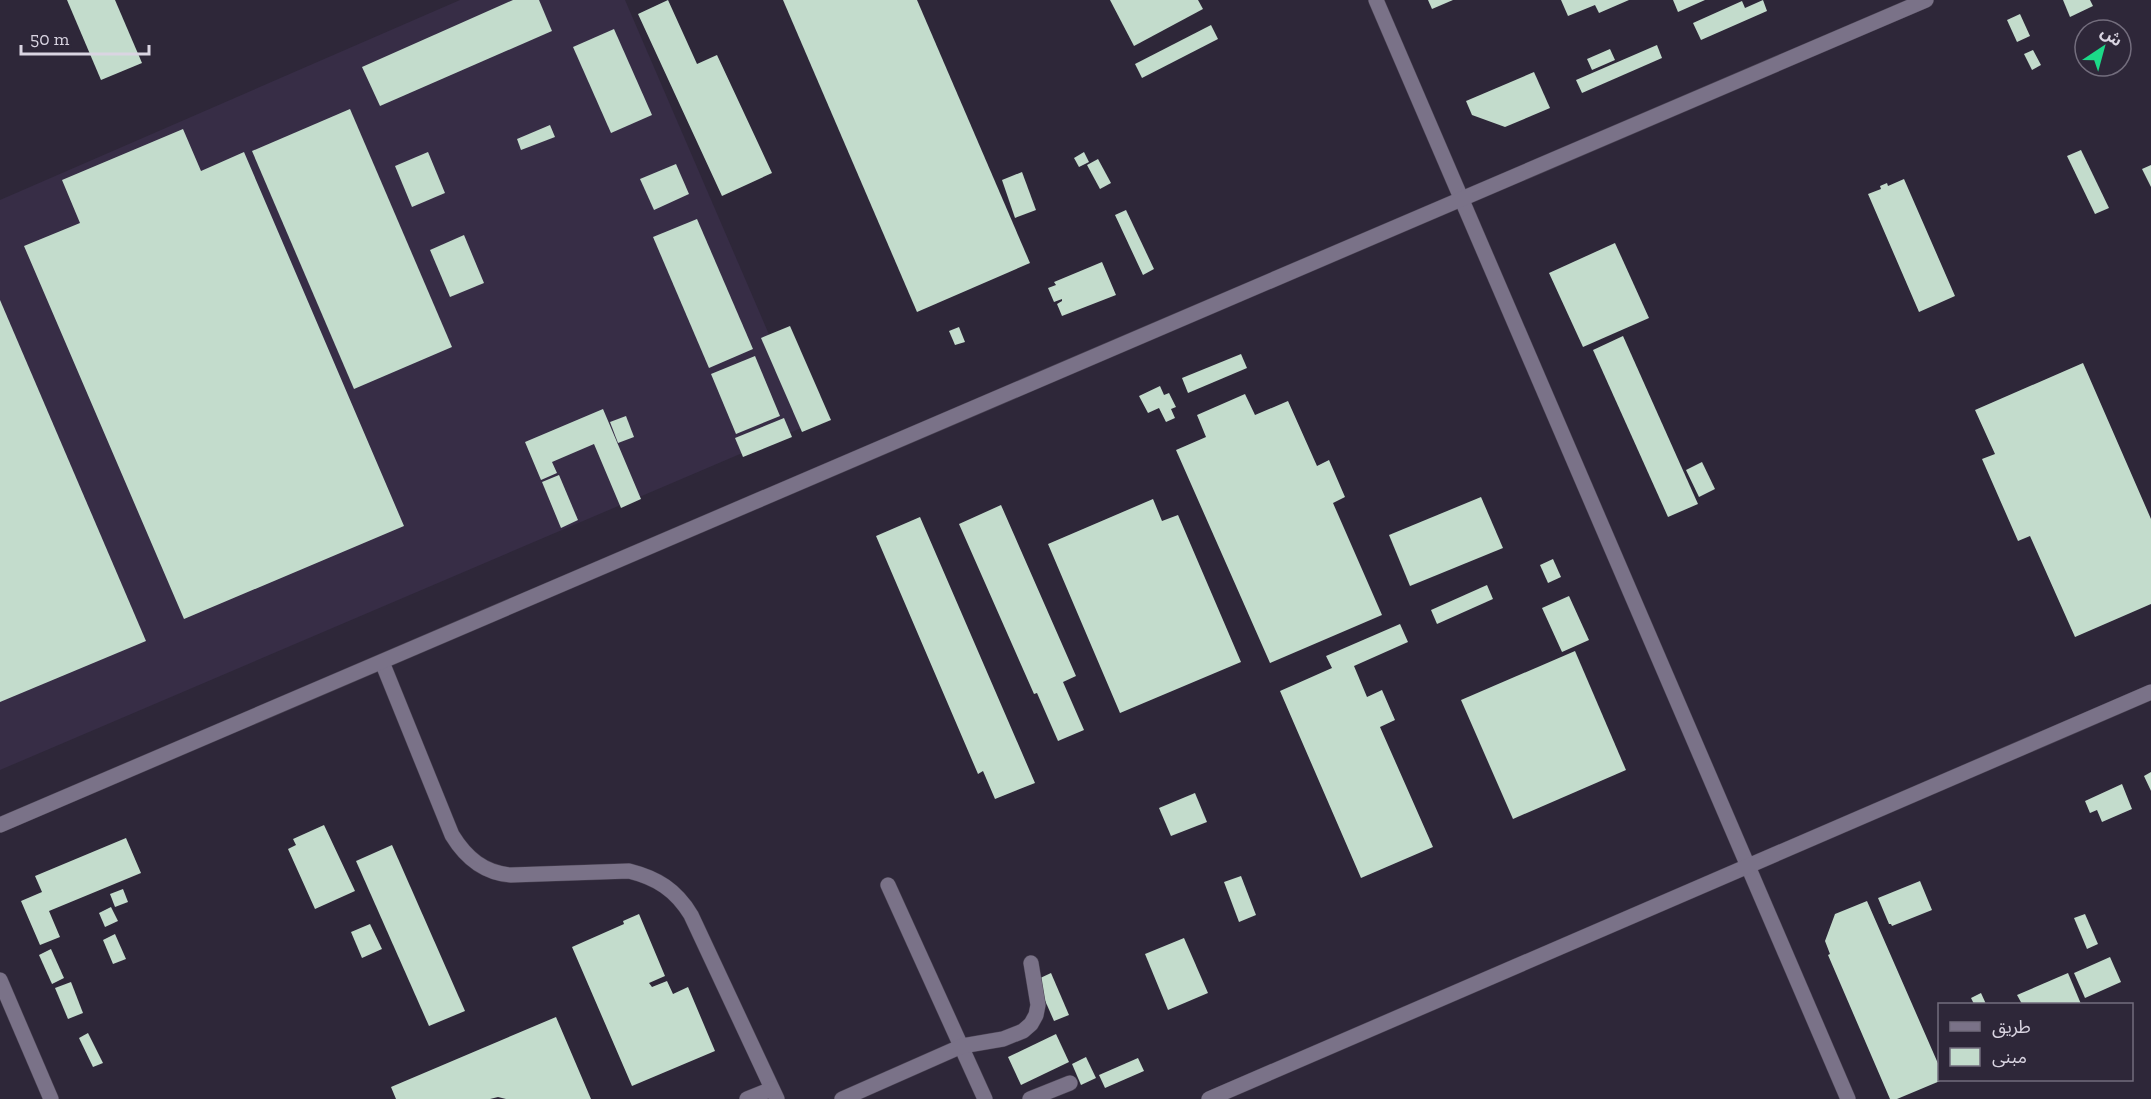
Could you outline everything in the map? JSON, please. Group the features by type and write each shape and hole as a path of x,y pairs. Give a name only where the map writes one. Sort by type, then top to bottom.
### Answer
{"street":[{"path":"1376,0 1848,1099"},
{"path":"0,825 1926,0"},
{"path":"382,662 452,835 466,855 481,866 498,874 629,871 645,874 672,890 683,901 775,1094 747,1099"},
{"path":"1209,1099 2151,692"},
{"path":"888,885 985,1099"},
{"path":"842,1099 962,1046 1014,1036 1023,1031 1031,1024 1038,1005 1031,963"},
{"path":"0,980 51,1099"},
{"path":"1030,1099 1070,1083"}],"shaded area":[{"path":"460,0 625,0 808,425 0,770 0,200"}],"building":[{"path":"67,0 115,0 142,63 101,80"},
{"path":"513,0 539,0 552,31 380,106 362,67"},
{"path":"668,0 697,64 717,55 772,173 722,196 638,14"},
{"path":"783,0 917,0 1030,263 917,312"},
{"path":"1110,0 1198,0 1203,9 1134,46"},
{"path":"1428,0 1453,0 1432,9"},
{"path":"1561,0 1629,0 1599,13 1595,5 1568,16"},
{"path":"1673,0 1705,0 1678,12"},
{"path":"1763,0 1767,11 1701,40 1693,23 1742,1 1745,8"},
{"path":"2063,0 2090,0 2093,6 2070,17"},
{"path":"2020,14 2030,36 2017,42 2007,20"},
{"path":"1211,25 1218,39 1142,78 1135,64"},
{"path":"614,29 652,115 611,133 573,47"},
{"path":"1657,45 1662,58 1582,93 1576,80"},
{"path":"1610,49 1615,60 1592,70 1587,59"},
{"path":"2033,50 2041,65 2032,70 2024,54"},
{"path":"1534,72 1550,108 1505,127 1472,115 1466,101"},
{"path":"350,109 452,347 354,389 252,151"},
{"path":"550,125 555,137 521,150 517,139"},
{"path":"183,129 201,171 244,152 404,526 184,619 24,246 80,223 62,180"},
{"path":"2081,150 2109,208 2095,214 2067,156"},
{"path":"428,152 445,193 412,207 395,166"},
{"path":"1084,152 1089,162 1079,167 1074,158"},
{"path":"1098,159 1111,183 1100,189 1087,165"},
{"path":"676,164 689,194 654,210 640,179"},
{"path":"2151,165 2151,187 2142,169"},
{"path":"1022,172 1036,210 1015,218 1002,180"},
{"path":"1904,179 1955,296 1919,312 1868,194 1881,189 1880,186 1887,183 1888,186"},
{"path":"1126,210 1154,269 1143,275 1115,215"},
{"path":"697,219 753,349 709,368 653,237"},
{"path":"464,235 484,283 450,297 430,250"},
{"path":"1615,243 1649,318 1583,347 1549,273"},
{"path":"1102,262 1116,295 1062,316 1057,304 1062,299 1054,302 1048,288 1056,285 1054,282"},
{"path":"0,300 146,641 0,702"},
{"path":"790,326 831,420 802,432 761,338"},
{"path":"959,327 965,342 955,345 949,331"},
{"path":"1623,336 1698,504 1668,517 1593,350"},
{"path":"1241,354 1247,368 1188,393 1182,378"},
{"path":"755,356 780,416 736,434 711,374"},
{"path":"2083,363 2151,519 2151,604 2075,637 2030,536 2018,541 1982,459 1995,454 1975,410"},
{"path":"1160,386 1164,395 1169,393 1176,407 1171,409 1175,418 1166,422 1159,408 1148,413 1139,396"},
{"path":"1245,394 1255,415 1288,401 1317,466 1329,460 1345,497 1333,503 1382,615 1270,663 1176,450 1206,437 1197,415"},
{"path":"603,409 641,499 621,508 594,444 552,462 557,473 541,480 525,442"},
{"path":"626,416 634,437 618,443 610,422"},
{"path":"784,418 792,437 743,457 735,438"},
{"path":"1702,462 1715,489 1699,497 1686,470"},
{"path":"559,475 578,520 561,528 542,482"},
{"path":"1481,497 1503,548 1410,586 1389,535"},
{"path":"1153,499 1162,521 1178,515 1241,662 1120,713 1048,544"},
{"path":"1001,505 1076,676 1063,682 1084,730 1058,741 1037,693 1034,694 959,524"},
{"path":"920,517 1035,783 995,799 983,771 978,774 876,536"},
{"path":"1553,559 1561,577 1548,583 1540,565"},
{"path":"1487,585 1493,599 1437,624 1431,610"},
{"path":"1569,596 1589,640 1562,652 1542,608"},
{"path":"1400,624 1408,642 1354,666 1367,697 1382,690 1395,720 1380,727 1433,847 1361,878 1280,691 1332,668 1326,656"},
{"path":"1575,651 1626,770 1513,819 1461,700"},
{"path":"2151,772 2151,791 2144,776"},
{"path":"2122,784 2132,809 2102,822 2097,810 2090,813 2085,801"},
{"path":"1195,793 1207,822 1171,836 1159,808"},
{"path":"324,825 355,891 315,909 288,849 296,845 293,839"},
{"path":"126,838 141,873 49,911 60,937 40,945 21,901 42,892 35,876"},
{"path":"392,845 465,1011 429,1026 356,861"},
{"path":"1241,876 1256,915 1239,922 1224,882"},
{"path":"1920,881 1932,910 1892,926 1889,924 1878,898"},
{"path":"123,889 128,902 115,907 110,894"},
{"path":"1867,901 1938,1063 1938,1081 1940,1081 1897,1099 1890,1099 1828,955 1830,954 1825,941 1835,914"},
{"path":"111,907 118,921 105,927 99,913"},
{"path":"639,914 665,976 649,983 652,987 667,981 673,994 688,987 715,1051 632,1086 572,947 624,924 623,921"},
{"path":"2085,914 2098,944 2087,949 2074,918"},
{"path":"370,924 382,949 362,958 351,932"},
{"path":"115,934 126,959 113,964 103,940"},
{"path":"1184,938 1208,993 1168,1010 1145,954"},
{"path":"51,949 64,978 52,984 39,955"},
{"path":"2110,957 2121,982 2085,998 2074,973"},
{"path":"1051,973 1069,1015 1054,1021 1036,980"},
{"path":"2068,973 2081,1003 2021,1003 2017,995"},
{"path":"71,982 83,1013 68,1019 55,988"},
{"path":"1981,993 1986,1003 1974,1003 1971,998"},
{"path":"556,1017 591,1099 506,1099 498,1097 490,1099 396,1099 391,1087"},
{"path":"88,1033 103,1063 93,1067 79,1038"},
{"path":"1056,1034 1069,1062 1021,1085 1008,1057"},
{"path":"1086,1057 1096,1078 1081,1085 1072,1064"},
{"path":"1138,1058 1144,1071 1105,1088 1099,1075"}]}
